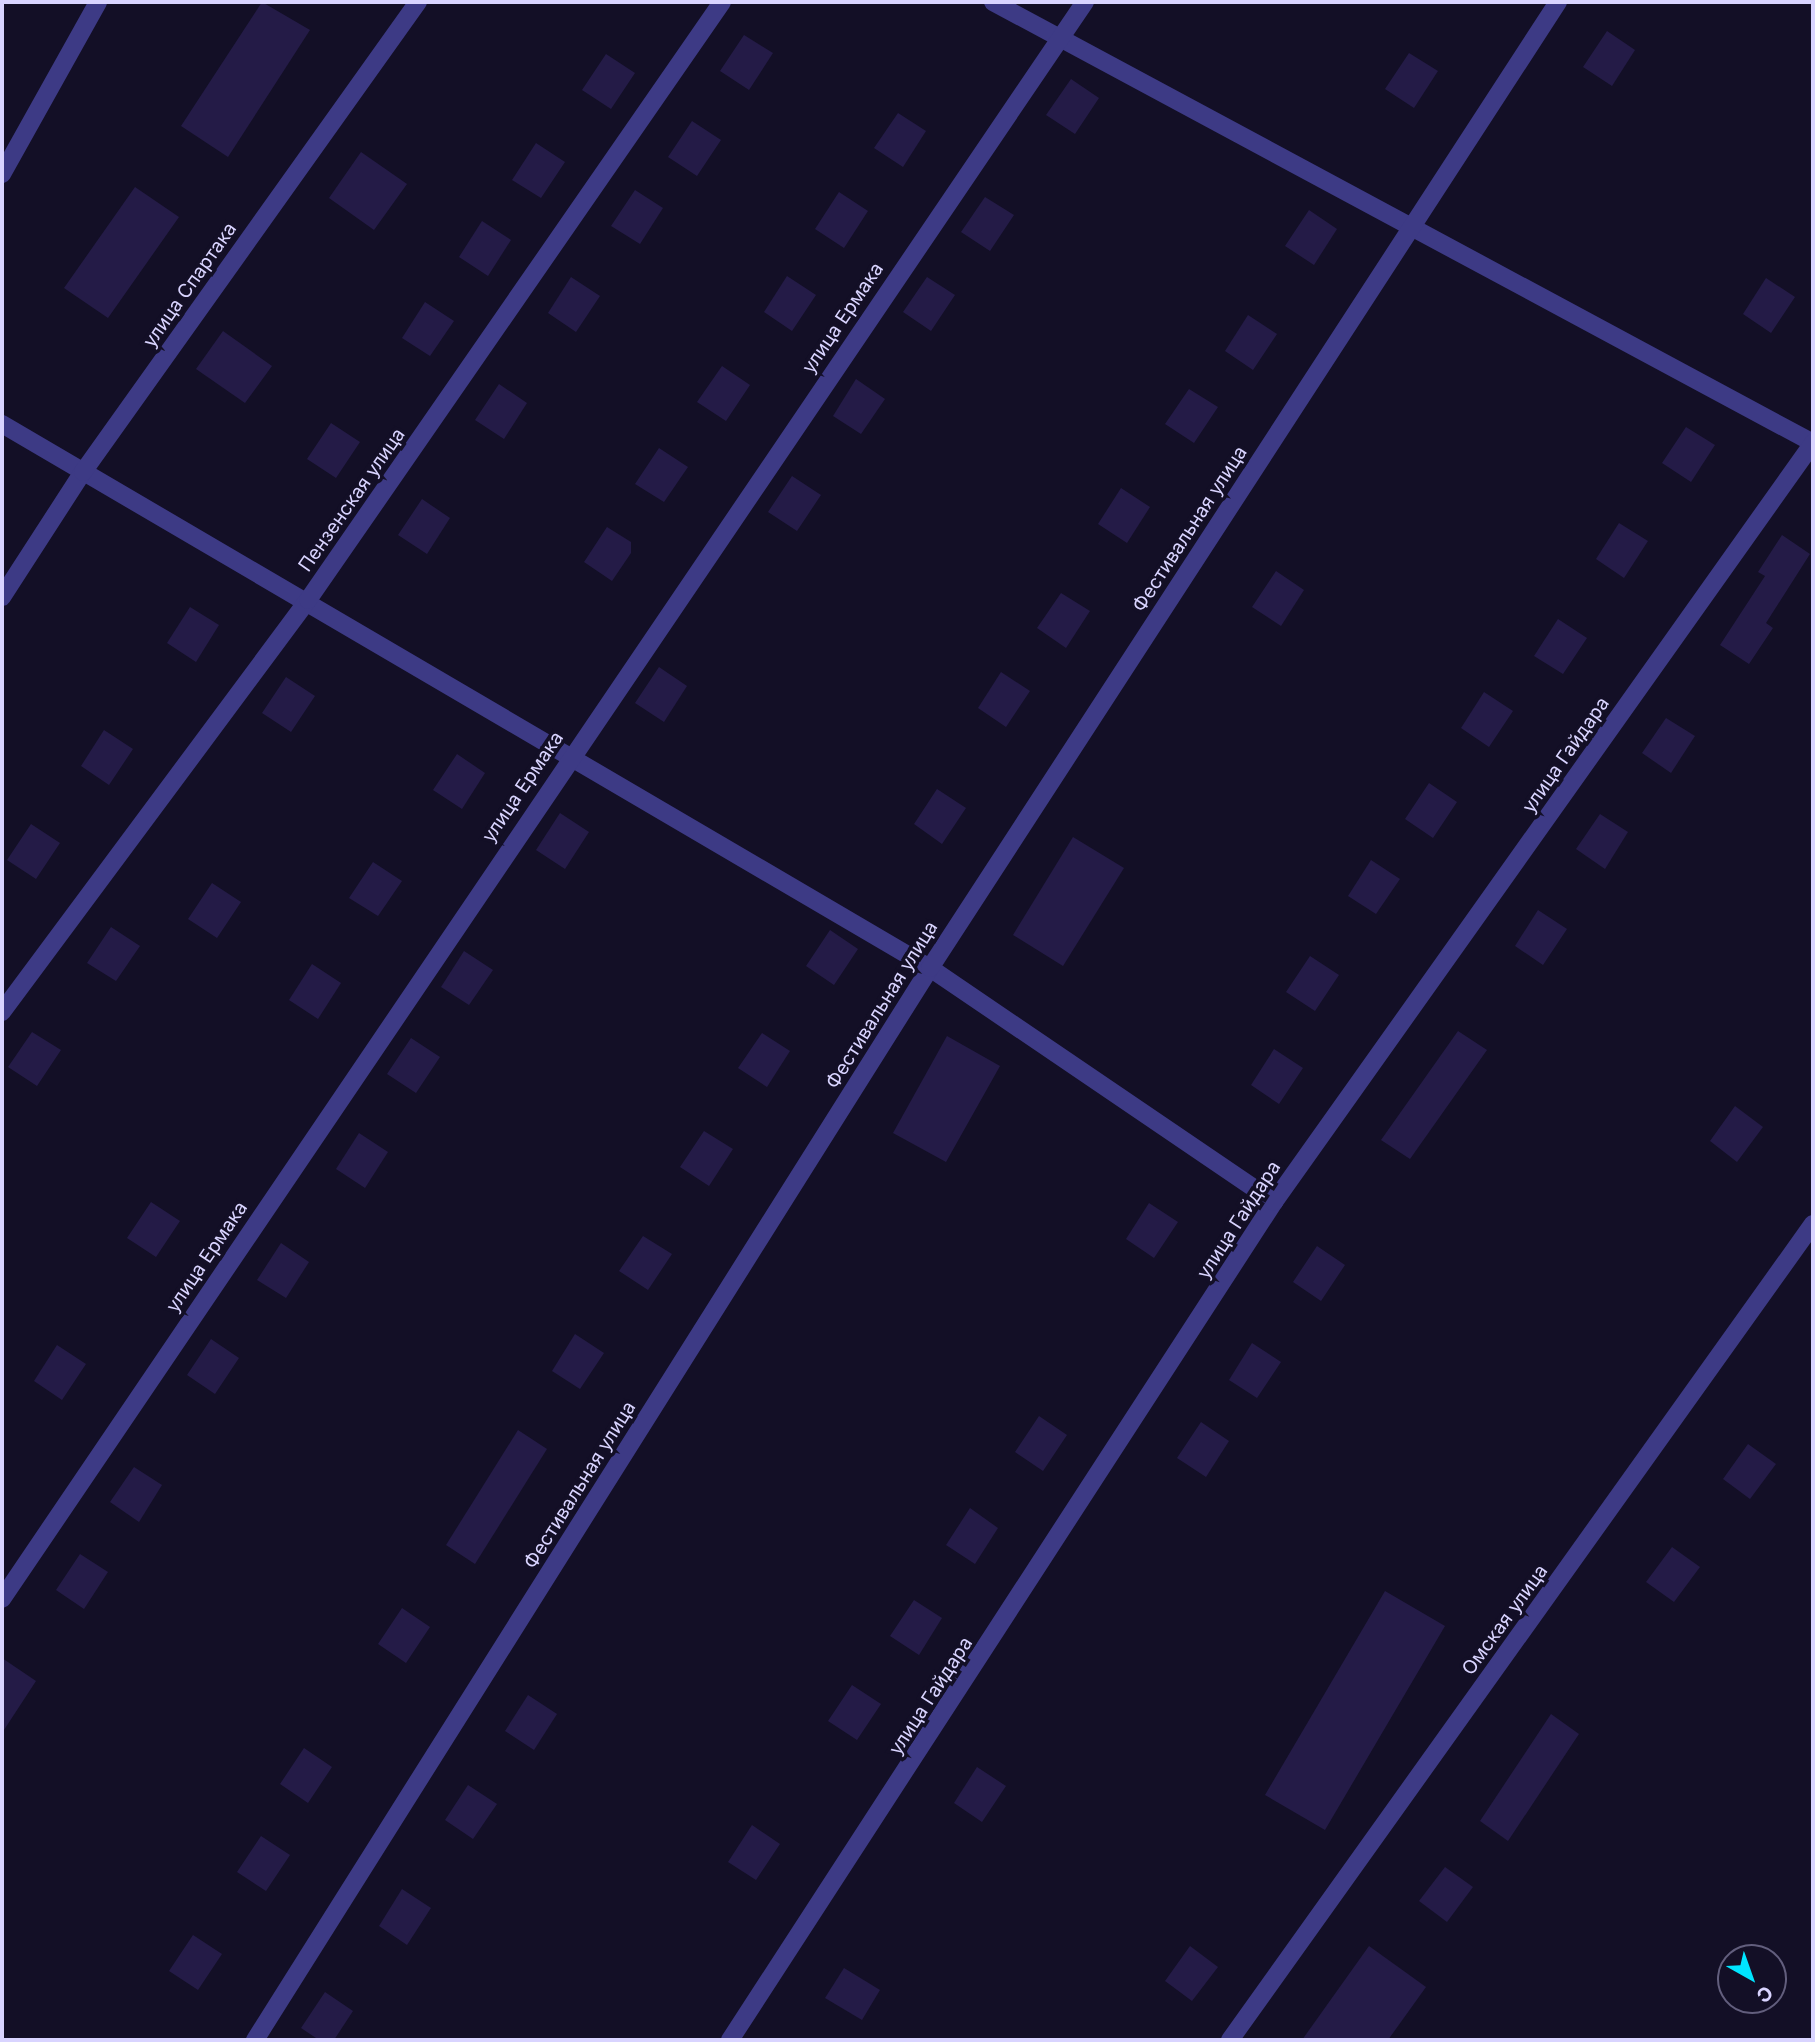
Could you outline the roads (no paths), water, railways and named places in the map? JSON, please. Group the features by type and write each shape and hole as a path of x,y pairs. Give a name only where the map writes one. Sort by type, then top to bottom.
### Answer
{"street":[{"path":"2,174 98,2"},
{"name":"улица Спартака","path":"2,597 83,472 418,2"},
{"name":"Пензенская улица","path":"2,1012 308,600 722,2"},
{"path":"993,2 1813,443"},
{"name":"улица Ермака","path":"2,1600 570,755 1085,2"},
{"name":"Фестивальная улица","path":"255,2040 930,968 1558,2"},
{"path":"2,424 308,600 930,968 1274,1202"},
{"name":"улица Гайдара","path":"730,2040 1274,1202 1813,443"},
{"name":"Омская улица","path":"1230,2040 1813,1224"}]}
